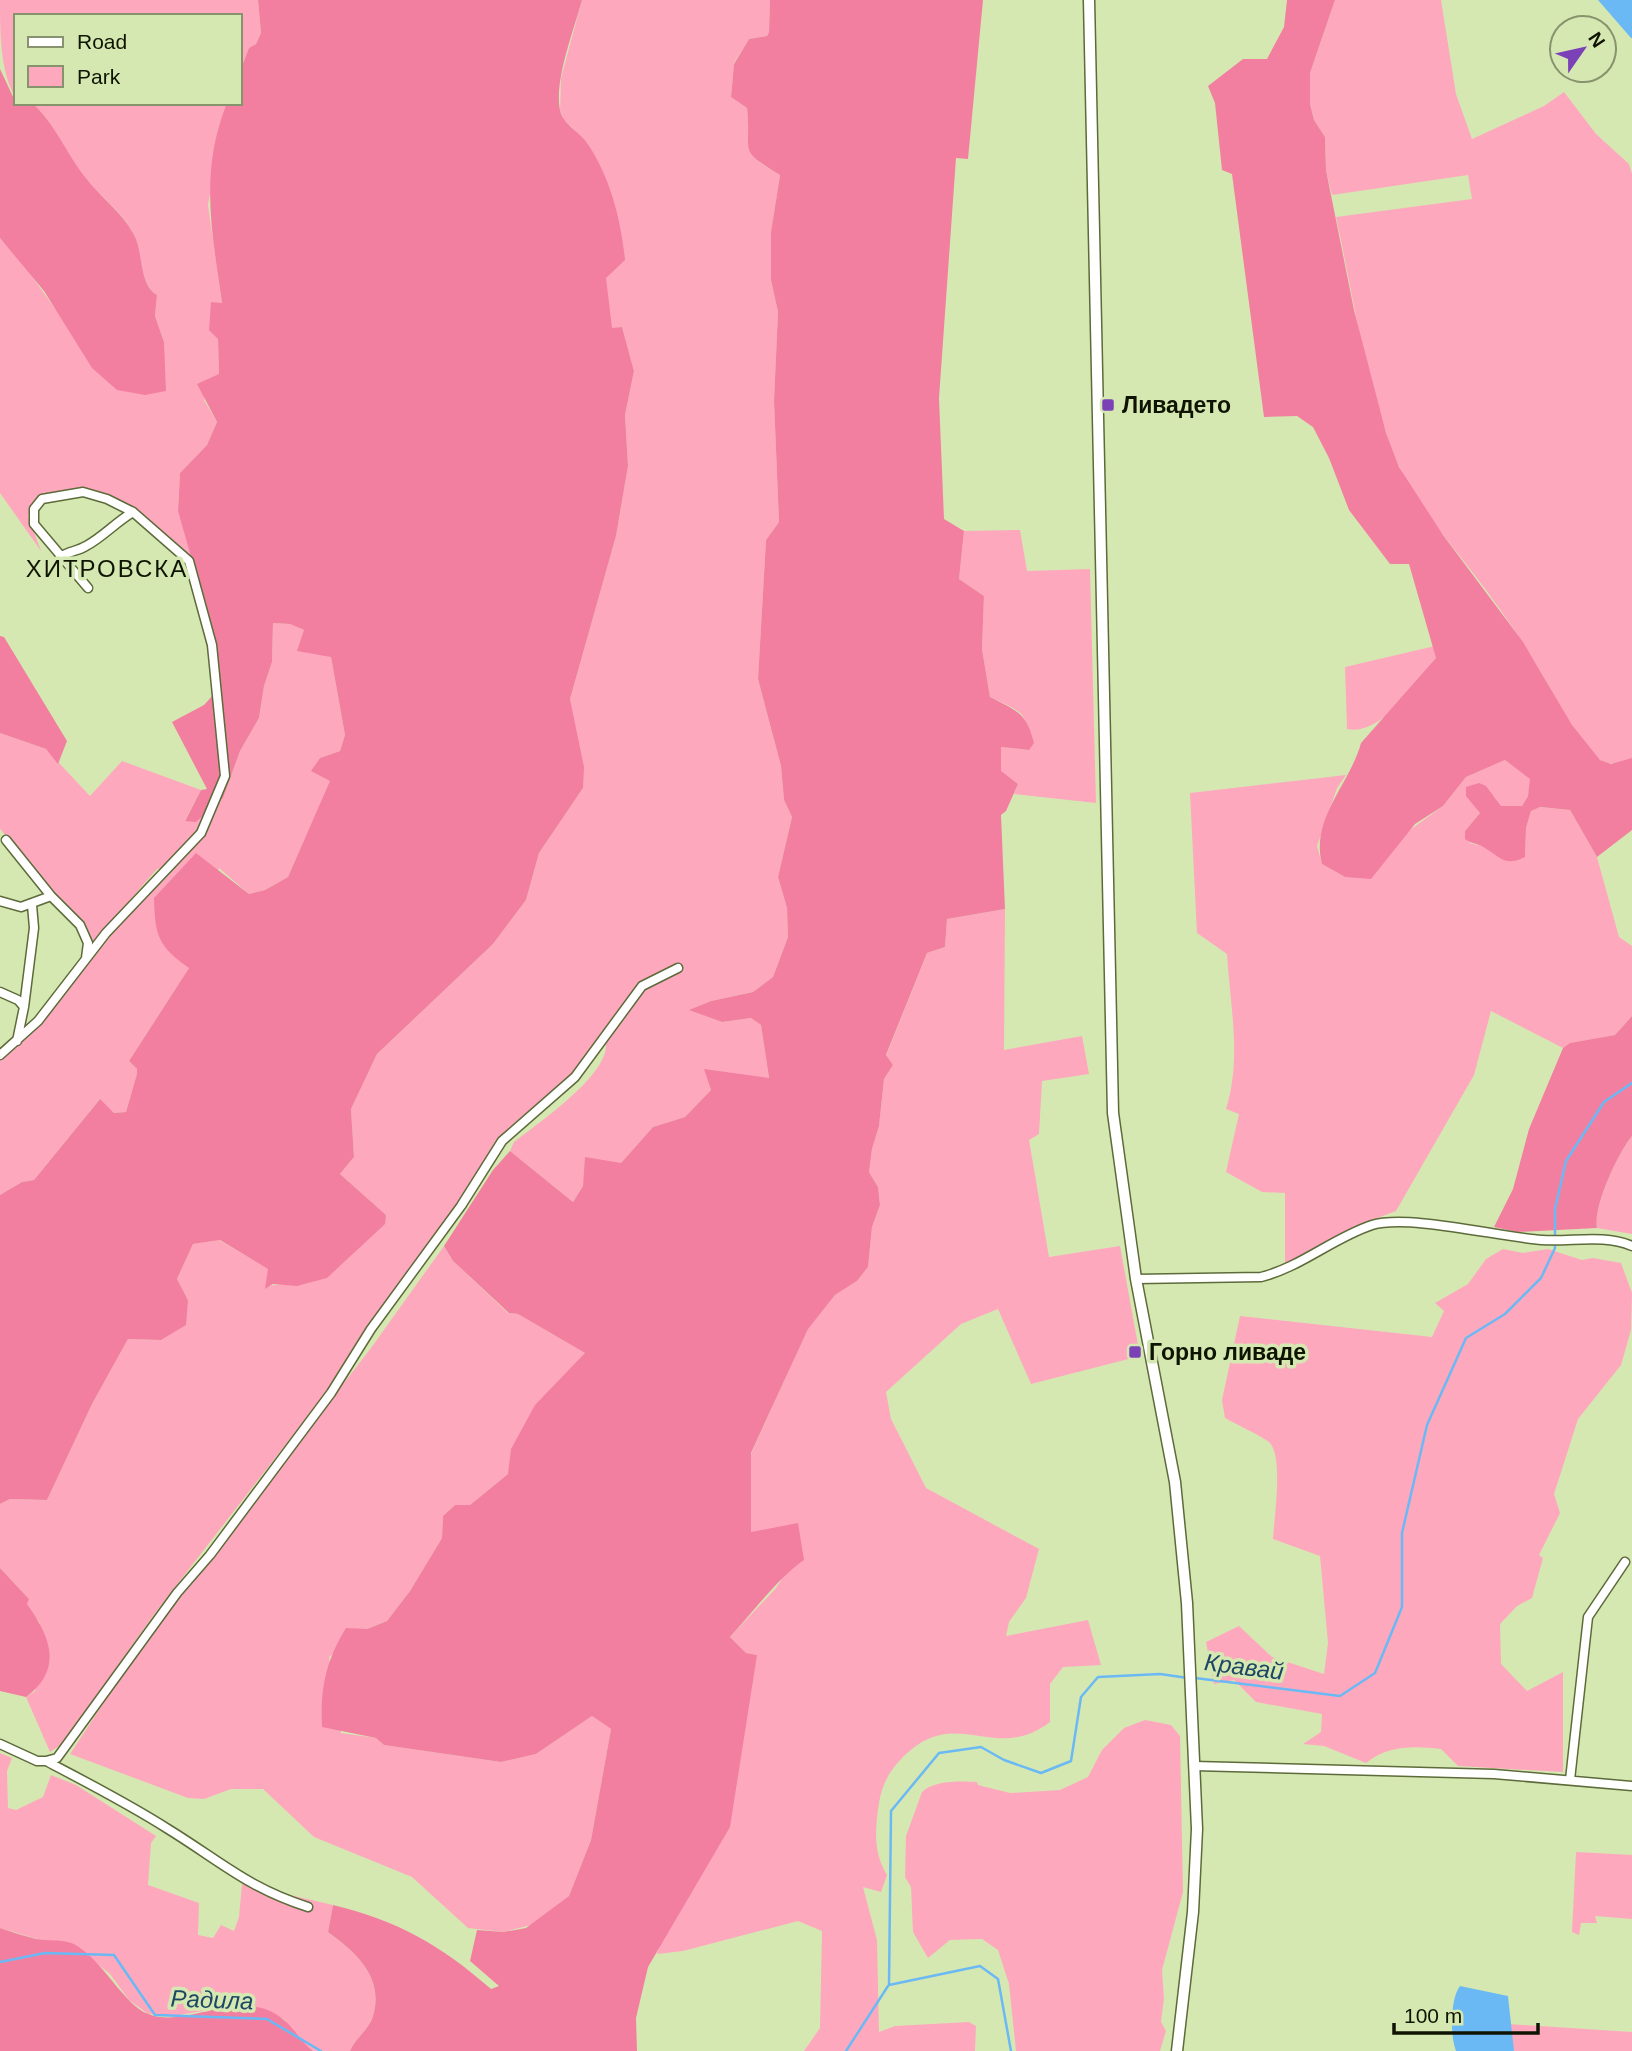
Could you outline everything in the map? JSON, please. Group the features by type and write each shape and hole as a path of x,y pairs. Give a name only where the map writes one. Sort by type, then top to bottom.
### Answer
{"street":[{"path":"1089,0 1113,1113 1136,1279 1175,1482 1195,1766 1197,1829 1193,1912 1177,2051"},
{"path":"0,1055 38,1021 86,958 152,882 201,833 225,776 212,645 189,561 133,512 107,499 83,492 42,499 34,509 34,524 88,588"},
{"path":"60,557 71,550 83,548 133,512"},
{"path":"6,840 51,896 80,925 88,943 86,958"},
{"path":"0,901 21,907 51,896"},
{"path":"17,1041 34,928 32,905"},
{"path":"0,1744 37,1761 57,1758 177,1592 210,1555 331,1392 371,1329 449,1224 502,1141 575,1076 642,986 678,968"},
{"path":"0,992 18,1000 24,1007"},
{"path":"1136,1279 1261,1277 1281,1272 1372,1225 1397,1222 1544,1240 1614,1239 1632,1246"},
{"path":"1570,1780 1588,1617 1625,1562"},
{"path":"46,1761 119,1798 192,1844 239,1878 273,1896 308,1908"},
{"path":"1195,1766 1386,1770 1632,1786"}],"green space":[{"path":"0,0 258,0 261,33 256,44 249,48 242,66 242,14 14,14 14,94 7,77 1,38"},
{"path":"582,0 770,0 769,32 767,36 749,39 734,63 731,97 747,108 752,155 780,175 771,232 771,280 778,312 774,401 779,522 766,540 758,679 781,766 784,800 792,817 778,877 787,908 788,937 773,977 753,992 711,1001 690,1010 722,1022 751,1018 761,1025 769,1079 705,1070 711,1090 685,1117 653,1127 621,1163 586,1171 583,1186 573,1202 510,1151 514,1142 583,1085 603,1057 606,1045 603,1045 579,1080 506,1144 396,1302 155,1613 62,1744 50,1752 26,1697 35,1691 40,1623 26,1604 29,1599 0,1568 0,1504 10,1499 47,1500 92,1404 128,1339 161,1340 188,1300 177,1279 193,1244 219,1240 269,1269 266,1288 303,1284 320,1279 342,1264 386,1215 340,1174 354,1157 351,1109 377,1054 493,944 526,900 539,853 583,788 570,699 616,536 628,466 625,415 634,371 622,327 612,329 608,315 586,142 564,120 560,110 561,78"},
{"path":"1335,0 1441,0 1456,94 1472,139 1544,106 1564,92 1596,134 1629,164 1632,174 1632,758 1625,761 1606,763 1586,746 1509,622 1413,493 1398,464 1377,404 1361,342 1336,217 1472,199 1468,175 1332,195 1326,170 1325,137 1314,120 1310,104 1310,73"},
{"path":"34,105 227,105 208,205 222,304 211,302 218,339 219,374 210,380 204,400 217,422 207,445 180,473 178,511 189,542 196,575 155,528 120,505 86,494 54,496 40,503 28,516 41,551 0,493 0,238 18,257 66,324 164,342 155,316 157,295 147,283 132,231 86,179"},
{"path":"1020,530 1027,571 1090,569 1096,803 1014,794 1018,784 1000,771 1001,747 1029,750 1027,728 1022,715 990,697 982,649 984,596 959,579 964,531"},
{"path":"273,623 290,624 304,630 331,657 345,735 340,751 320,758 312,771 331,781 288,877 265,890 249,894 219,868 189,968 129,1061 137,1069 137,1075 126,1112 114,1113 99,1100 34,1180 22,1182 0,1195 0,1057 28,1032 162,868 157,869 89,947 84,926 0,829 0,733 46,749 90,796 122,761 201,790 185,820 196,821 223,798 240,751 259,718 264,686 272,662"},
{"path":"1435,646 1436,658 1397,706 1373,725 1347,729 1345,667"},
{"path":"1505,760 1531,779 1528,796 1522,806 1500,806 1494,796 1465,831 1470,843 1525,857 1526,828 1531,811 1539,807 1570,810 1597,857 1619,937 1632,946 1632,1016 1615,1035 1571,1043 1563,1048 1491,1011 1474,1075 1396,1211 1369,1221 1285,1264 1285,1193 1262,1192 1226,1172 1239,1114 1226,1109 1231,1090 1234,1051 1227,954 1197,933 1190,793 1346,775 1337,788 1317,846 1322,864 1345,877 1443,806 1466,777"},
{"path":"1005,909 1004,1050 1082,1036 1089,1074 1042,1081 1039,1134 1029,1140 1049,1257 1120,1246 1140,1356 1031,1384 998,1309 961,1324 886,1392 891,1419 926,1488 1039,1549 1026,1598 1009,1622 1006,1636 1088,1620 1101,1665 1063,1667 1050,1684 1050,1722 1030,1734 1011,1738 941,1735 923,1742 898,1762 887,1778 880,1796 876,1840 879,1858 887,1875 881,1892 863,1887 877,1940 879,2032 895,2026 969,2022 976,2026 975,2051 804,2051 820,2028 822,1931 798,1921 683,1951 657,1954 757,1655 746,1653 730,1637 776,1588 787,1571 751,1533 751,1454 808,1328 835,1295 857,1281 868,1267 872,1227 880,1205 878,1187 869,1172 879,1126 884,1079 893,1065 886,1056 927,953 945,947 947,919"},
{"path":"1632,1136 1632,1234 1597,1228 1599,1207 1608,1180"},
{"path":"444,1246 453,1261 508,1313 518,1314 585,1353 508,1474 470,1505 455,1505 443,1516 442,1538 410,1591 387,1621 367,1629 329,1657 341,1733 376,1738 384,1745 501,1762 536,1754 592,1716 611,1729 591,1840 569,1896 535,1924 503,1932 468,1928 412,1877 314,1837 263,1789 231,1789 204,1799 188,1798 70,1754 149,1634 371,1348"},
{"path":"1503,1249 1523,1253 1548,1249 1582,1260 1593,1258 1621,1263 1632,1293 1631,1330 1621,1365 1578,1419 1554,1494 1560,1513 1539,1555 1543,1558 1532,1598 1517,1606 1500,1624 1501,1664 1527,1691 1563,1672 1563,1772 1458,1766 1441,1749 1421,1747 1392,1750 1366,1763 1324,1746 1303,1744 1321,1732 1322,1714 1256,1702 1234,1680 1214,1684 1206,1642 1239,1626 1272,1657 1324,1674 1328,1643 1320,1556 1273,1539 1277,1473 1274,1449 1269,1442 1225,1418 1222,1400 1240,1316 1432,1337 1444,1311 1435,1303 1468,1284 1486,1259"},
{"path":"1145,1720 1171,1725 1180,1736 1183,1892 1162,1970 1164,1998 1161,2022 1166,2031 1160,2051 1016,2051 1009,1984 998,1950 982,1939 950,1940 928,1958 913,1932 911,1887 905,1877 906,1836 922,1792 933,1785 956,1782 977,1782 978,1785 1010,1793 1060,1790 1088,1777 1102,1750 1124,1728"},
{"path":"0,1753 12,1758 7,1771 8,1808 16,1810 43,1797 51,1775 76,1785 156,1836 151,1843 148,1885 199,1903 198,1935 213,1938 221,1925 234,1931 239,1917 242,1884 333,1905 328,1932 349,1949 366,1968 375,1991 372,2019 350,2051 313,2051 298,2040 284,2019 233,2006 173,2016 148,2014 129,2000 110,1974 73,1944 37,1939 0,1928"},
{"path":"1576,1852 1632,1855 1632,1919 1595,1916 1597,1923 1581,1923 1579,1935 1572,1932"},
{"path":"1508,2024 1632,2032 1632,2051 1514,2051"}],"shaded area":[{"path":"258,0 582,0 562,70 560,110 564,120 584,139 595,156 613,199 625,260 606,278 612,328 622,327 634,371 625,415 628,466 616,536 570,699 584,767 583,788 539,853 526,900 493,944 377,1054 351,1109 354,1157 340,1174 386,1215 385,1224 327,1278 297,1286 273,1284 265,1289 268,1269 220,1240 193,1244 177,1279 188,1300 186,1325 161,1340 128,1339 92,1404 47,1500 10,1499 0,1504 0,1195 22,1182 34,1180 100,1099 114,1113 126,1112 137,1074 137,1069 129,1061 189,968 171,953 160,939 154,898 196,853 249,894 265,890 288,877 330,781 311,771 320,758 340,751 345,735 331,657 297,651 304,630 290,624 273,623 272,662 264,686 259,718 240,751 223,798 196,822 185,821 201,790 207,789 172,722 204,705 214,694 196,574 178,511 180,473 207,445 217,422 197,384 219,374 218,339 209,330 211,302 222,303 212,227 210,178 218,129 226,105 242,105 242,66 249,48 256,44 261,33"},
{"path":"770,0 983,0 968,159 956,158 939,398 944,519 964,531 959,579 984,596 982,649 990,697 1024,719 1034,743 1029,750 1001,747 1001,771 1018,784 1006,811 1001,815 1005,909 947,919 945,947 927,953 886,1055 893,1065 884,1079 879,1126 869,1172 878,1187 880,1205 872,1227 868,1267 857,1281 835,1295 808,1329 751,1453 751,1532 798,1523 804,1560 775,1586 730,1637 746,1653 757,1655 730,1827 648,1967 636,2018 637,2051 350,2051 372,2019 375,1991 366,1968 349,1949 328,1932 333,1905 378,1918 398,1927 436,1947 491,1989 499,1986 470,1961 477,1930 503,1932 526,1928 569,1896 591,1840 611,1729 592,1716 536,1754 501,1762 384,1745 376,1738 322,1727 326,1675 346,1628 367,1629 387,1621 410,1591 442,1538 443,1516 455,1505 470,1505 508,1474 511,1449 535,1405 585,1353 518,1314 509,1313 453,1261 444,1246 493,1170 510,1151 573,1202 583,1186 585,1157 621,1163 653,1127 685,1117 711,1090 704,1069 769,1078 761,1025 751,1018 722,1022 689,1010 711,1001 753,992 773,977 788,937 787,908 778,877 792,817 784,800 781,766 758,679 766,540 779,522 774,401 778,312 771,280 771,232 780,175 752,154 748,143 747,108 731,97 734,64 749,39 767,36 769,32"},
{"path":"1287,0 1335,0 1310,73 1310,104 1314,120 1325,137 1326,170 1354,310 1386,433 1399,467 1443,535 1523,642 1572,725 1600,760 1611,764 1632,758 1632,830 1597,857 1570,810 1540,807 1531,811 1526,828 1525,857 1518,860 1504,860 1465,839 1465,831 1480,813 1466,796 1466,787 1479,783 1486,786 1501,806 1522,806 1528,796 1530,779 1505,760 1466,777 1443,806 1415,824 1371,879 1345,877 1322,864 1321,832 1361,743 1436,658 1409,564 1390,564 1349,510 1329,458 1313,427 1297,416 1264,417 1232,174 1222,170 1215,103 1208,86 1243,59 1267,59 1284,27"},
{"path":"0,69 14,99 14,105 34,105 40,111 85,177 123,218 133,233 147,283 157,295 155,316 164,342 166,391 145,395 117,390 92,368 44,291 0,238"},
{"path":"0,636 4,637 67,741 58,764 46,749 0,733"},
{"path":"1632,1016 1632,1136 1608,1180 1599,1207 1597,1228 1517,1232 1494,1227 1513,1189 1529,1129 1563,1048 1570,1043 1615,1035"},
{"path":"0,1568 29,1599 27,1604 47,1640 49,1664 45,1675 26,1697 0,1691"},
{"path":"0,1928 36,1939 74,1944 94,1960 130,2001 148,2014 180,2017 251,2006 268,2010 284,2020 313,2051 0,2051"}],"water":[{"path":"1598,0 1632,0 1632,38 1618,23 1618,14 1610,14"},
{"path":"1460,1986 1508,1996 1514,2051 1456,2051 1452,2018 1454,2000"}],"waterway":[{"name":"Кравай","path":"1195,1678 1340,1696 1375,1673 1402,1607 1402,1533 1427,1425 1466,1338 1505,1314 1541,1278 1555,1248 1555,1209 1566,1161 1604,1102 1632,1083"},
{"name":"Кравай","path":"1011,2051 998,1979 980,1966 889,1985 891,1811 939,1753 981,1747 1004,1760 1041,1773 1071,1761 1081,1697 1098,1677 1160,1674 1188,1678"},
{"name":"Радила","path":"0,1962 45,1953 114,1955 155,2015 267,2019 321,2051"},
{"name":"Радила","path":"846,2051 888,1986"}],"place":[{"name":"Ливадето","path":"1108,405"},
{"name":"Горно ливаде","path":"1135,1352"}],"district":[{"name":"ХИТРОВСКА","path":"107,569"}]}
